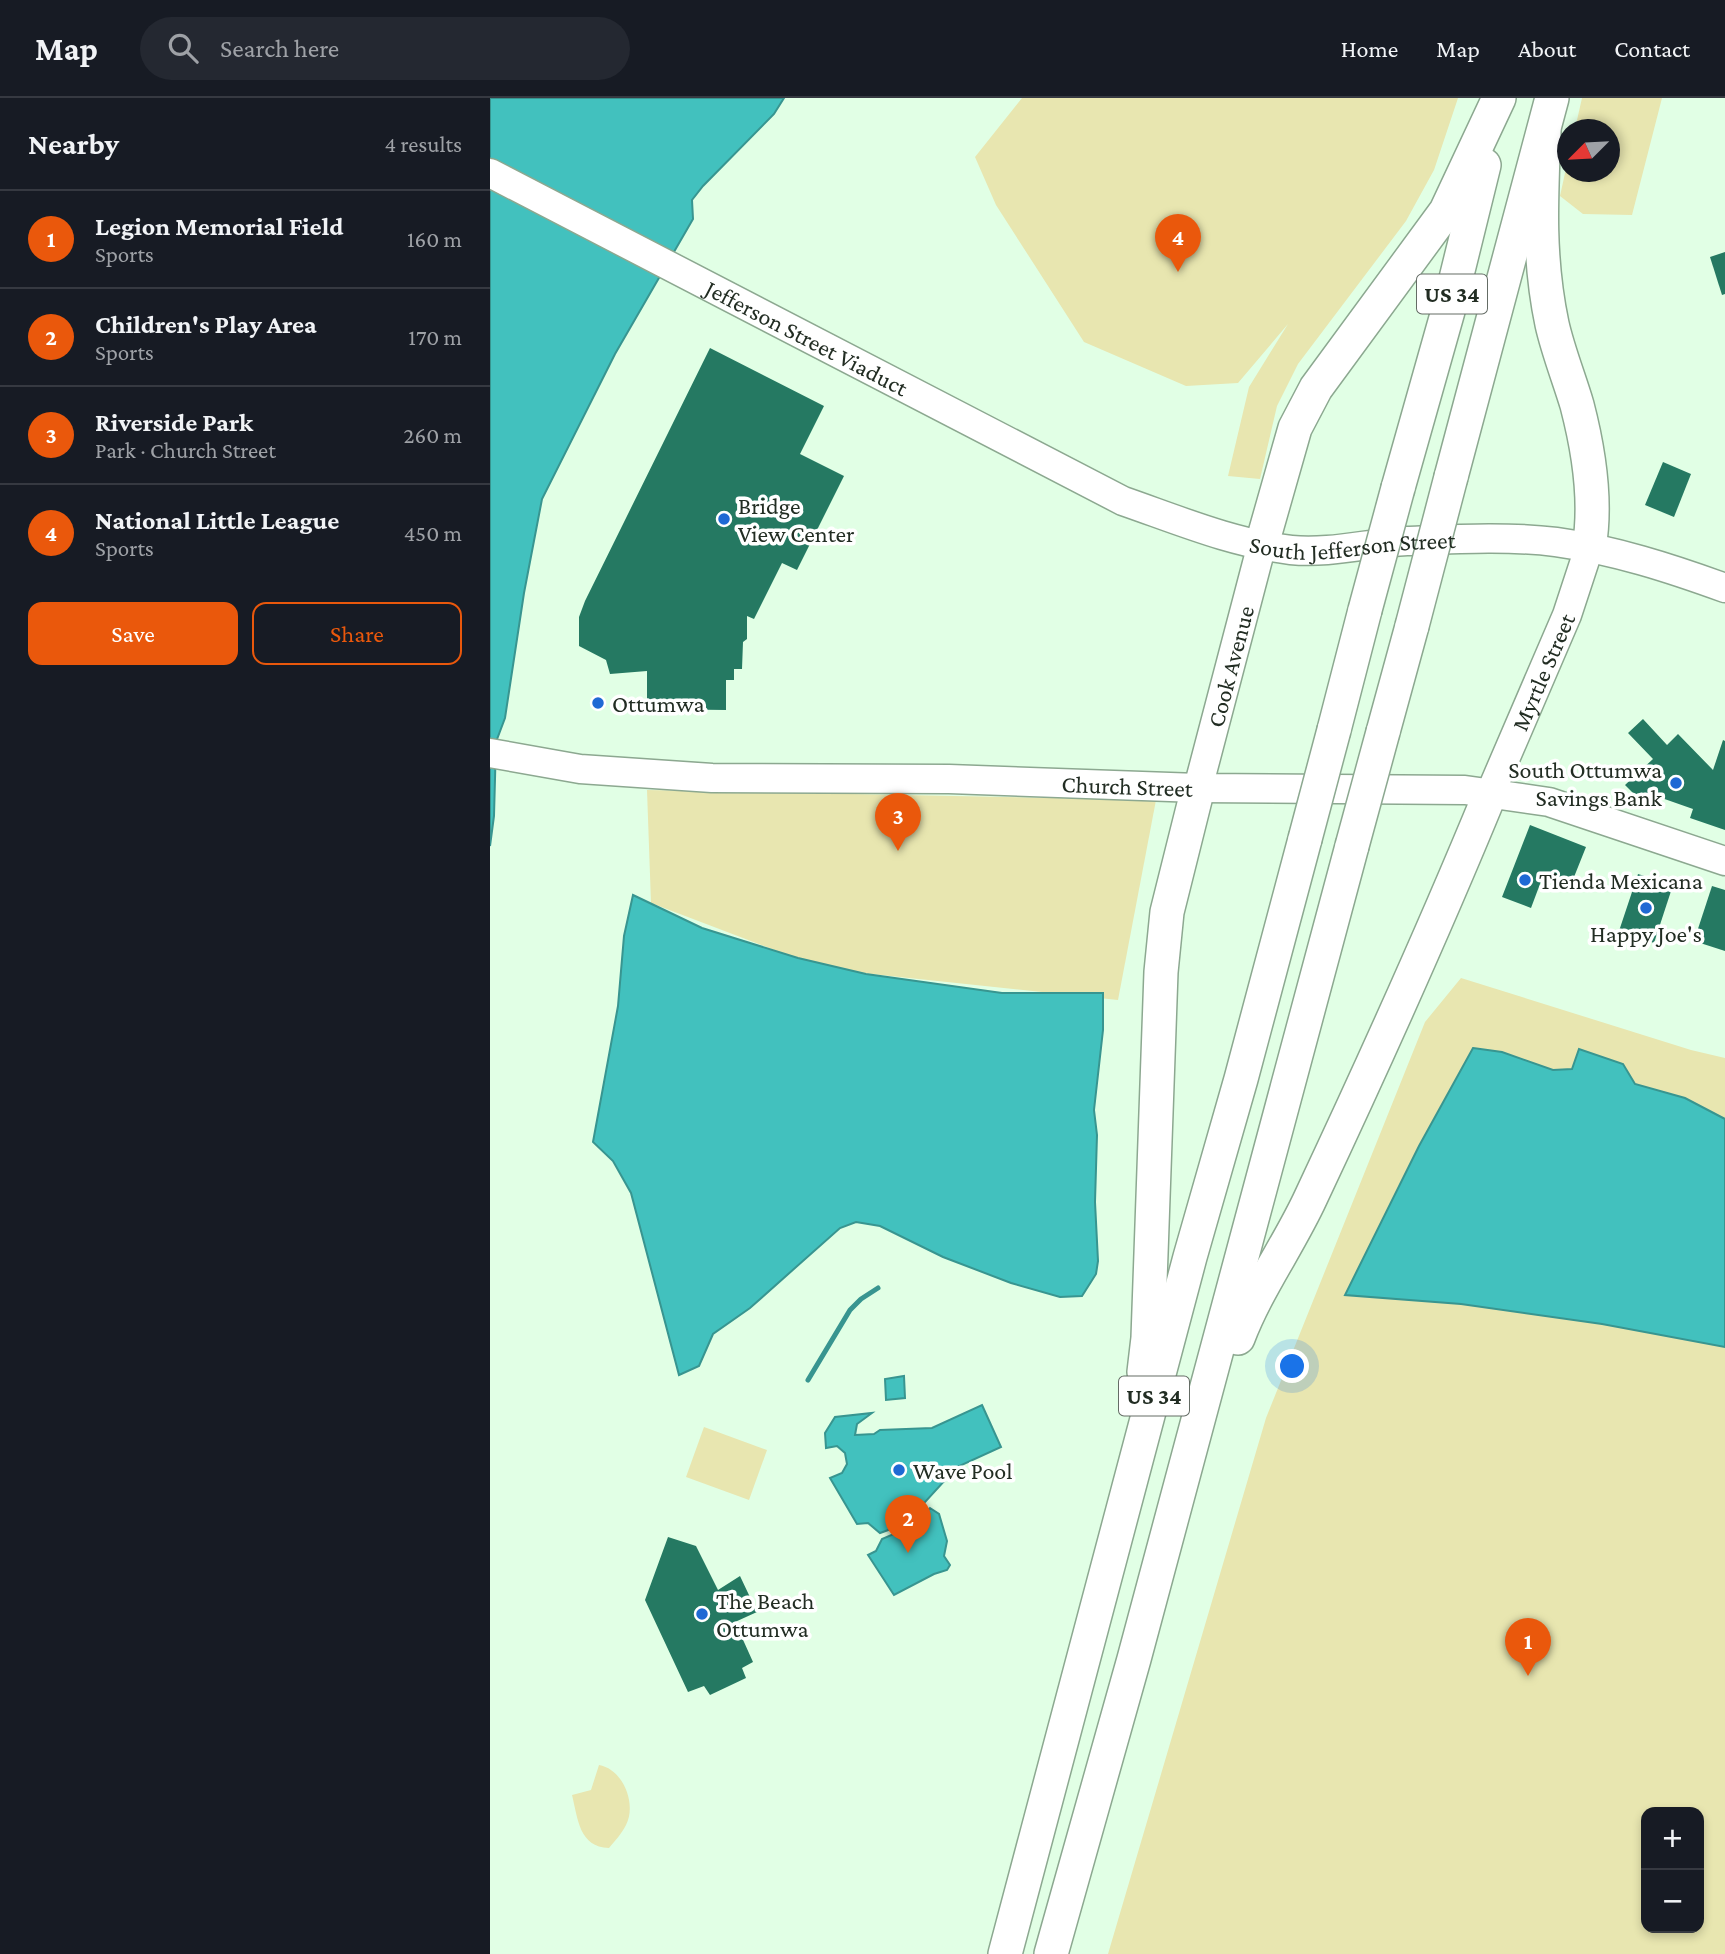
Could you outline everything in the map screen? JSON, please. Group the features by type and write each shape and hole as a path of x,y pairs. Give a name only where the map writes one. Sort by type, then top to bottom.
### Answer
{"highway":[{"name":"US 34","path":"1005,1954 1190,1257 1241,1079 1365,610 1448,311 1500,98"},
{"path":"1262,544 1295,428 1316,388 1446,211 1500,98"},
{"name":"US 34","path":"1051,1954 1179,1494 1552,98"},
{"path":"1544,132 1539,217 1542,269 1552,326 1577,407 1591,469 1593,527 1589,548"},
{"path":"1135,1469 1148,1338 1161,972 1167,912 1198,788"},
{"path":"1179,1494 1249,1308 1300,1222 1430,937 1490,794"}],"main road":[{"name":"Jefferson Street Viaduct","path":"490,173 1123,501"},
{"name":"South Jefferson Street","path":"1123,501 1226,537 1292,550 1348,548 1405,541 1554,542 1680,571 1725,588"},
{"name":"Cook Avenue","path":"1198,788 1262,544"},
{"name":"Myrtle Street","path":"1490,794 1567,615 1589,548"},
{"name":"Church Street","path":"490,753 580,769 712,778 949,779 1198,788 1465,790 1549,802 1725,861"}],"shaded area":[{"path":"1022,98 1458,98 1434,170 1406,221 1298,364 1277,406 1260,479 1228,476 1249,387 1288,324 1238,383 1186,386 1084,342 996,205 975,157"},
{"path":"1582,98 1662,98 1632,215 1583,214 1560,196 1563,182 1620,182 1620,119 1577,119"},
{"path":"647,790 1156,800 1118,1000 824,969 651,903"},
{"path":"1461,978 1691,1050 1725,1058 1725,1954 1108,1954 1266,1418 1425,1022"},
{"path":"704,1427 767,1450 749,1500 686,1477"},
{"path":"599,1765 615,1773 629,1798 626,1825 609,1848 591,1843 586,1837 578,1822 572,1795 591,1790"}],"water":[{"path":"490,98 784,98 774,114 692,200 693,219 615,354 542,499 505,718 496,742 494,816 490,846"},
{"path":"633,895 702,928 798,958 866,974 1002,993 1103,993 1103,1030 1094,1110 1097,1135 1095,1202 1098,1261 1096,1274 1082,1296 1060,1297 1011,1283 943,1257 880,1226 856,1222 840,1228 750,1308 713,1334 699,1366 679,1375 631,1193 613,1161 593,1142 618,1006 624,936"},
{"path":"1473,1048 1502,1052 1553,1070 1572,1069 1579,1049 1623,1064 1635,1084 1685,1098 1725,1119 1725,1347 1602,1324 1461,1304 1345,1295 1419,1146"},
{"path":"904,1376 905,1398 886,1400 885,1379"},
{"name":"Wave Pool","path":"982,1405 1001,1447 957,1467 905,1524 880,1533 868,1523 857,1524 830,1478 842,1473 847,1464 845,1453 837,1446 826,1448 825,1433 835,1417 872,1413 857,1424 855,1435 874,1434 880,1430 932,1428"},
{"path":"930,1508 939,1514 947,1541 944,1556 950,1565 947,1570 894,1595 868,1555 876,1551 882,1539 908,1528"}],"building":[{"path":"1725,252 1725,294 1722,295 1710,257"},
{"name":"Bridge View Center","path":"710,348 824,406 800,454 844,476 797,570 782,563 754,619 747,616 747,639 743,642 742,669 734,669 734,680 726,680 726,710 647,709 647,671 610,674 606,660 579,646 579,617"},
{"path":"1663,462 1691,474 1674,517 1645,505"},
{"name":"South Ottumwa Savings Bank","path":"1643,719 1667,745 1678,734 1713,770 1723,740 1725,741 1725,830 1690,818 1693,809 1656,796 1646,806 1625,785 1653,759 1628,733"},
{"name":"Tienda Mexicana","path":"1530,825 1586,847 1570,887 1543,876 1531,908 1502,897"},
{"name":"Happy Joe's","path":"1638,874 1673,885 1654,943 1619,931"},
{"path":"1712,886 1725,890 1725,951 1694,941"},
{"name":"The Beach Ottumwa","path":"668,1537 696,1546 718,1590 740,1576 757,1612 735,1622 753,1662 742,1668 746,1678 710,1695 704,1686 688,1692 645,1600"}],"waterway":[{"path":"808,1380 850,1310 878,1288"}],"place":[{"name":"National Little League","path":"1178,272"},
{"name":"Bridge View Center","path":"724,519"},
{"name":"Ottumwa","path":"598,703"},
{"name":"South Ottumwa Savings Bank","path":"1676,783"},
{"name":"Riverside Park","path":"898,851"},
{"name":"Tienda Mexicana","path":"1525,880"},
{"name":"Happy Joe's","path":"1646,908"},
{"name":"Wave Pool","path":"899,1470"},
{"name":"Children's Play Area","path":"908,1553"},
{"name":"The Beach Ottumwa","path":"702,1614"},
{"name":"Legion Memorial Field","path":"1528,1676"}]}
